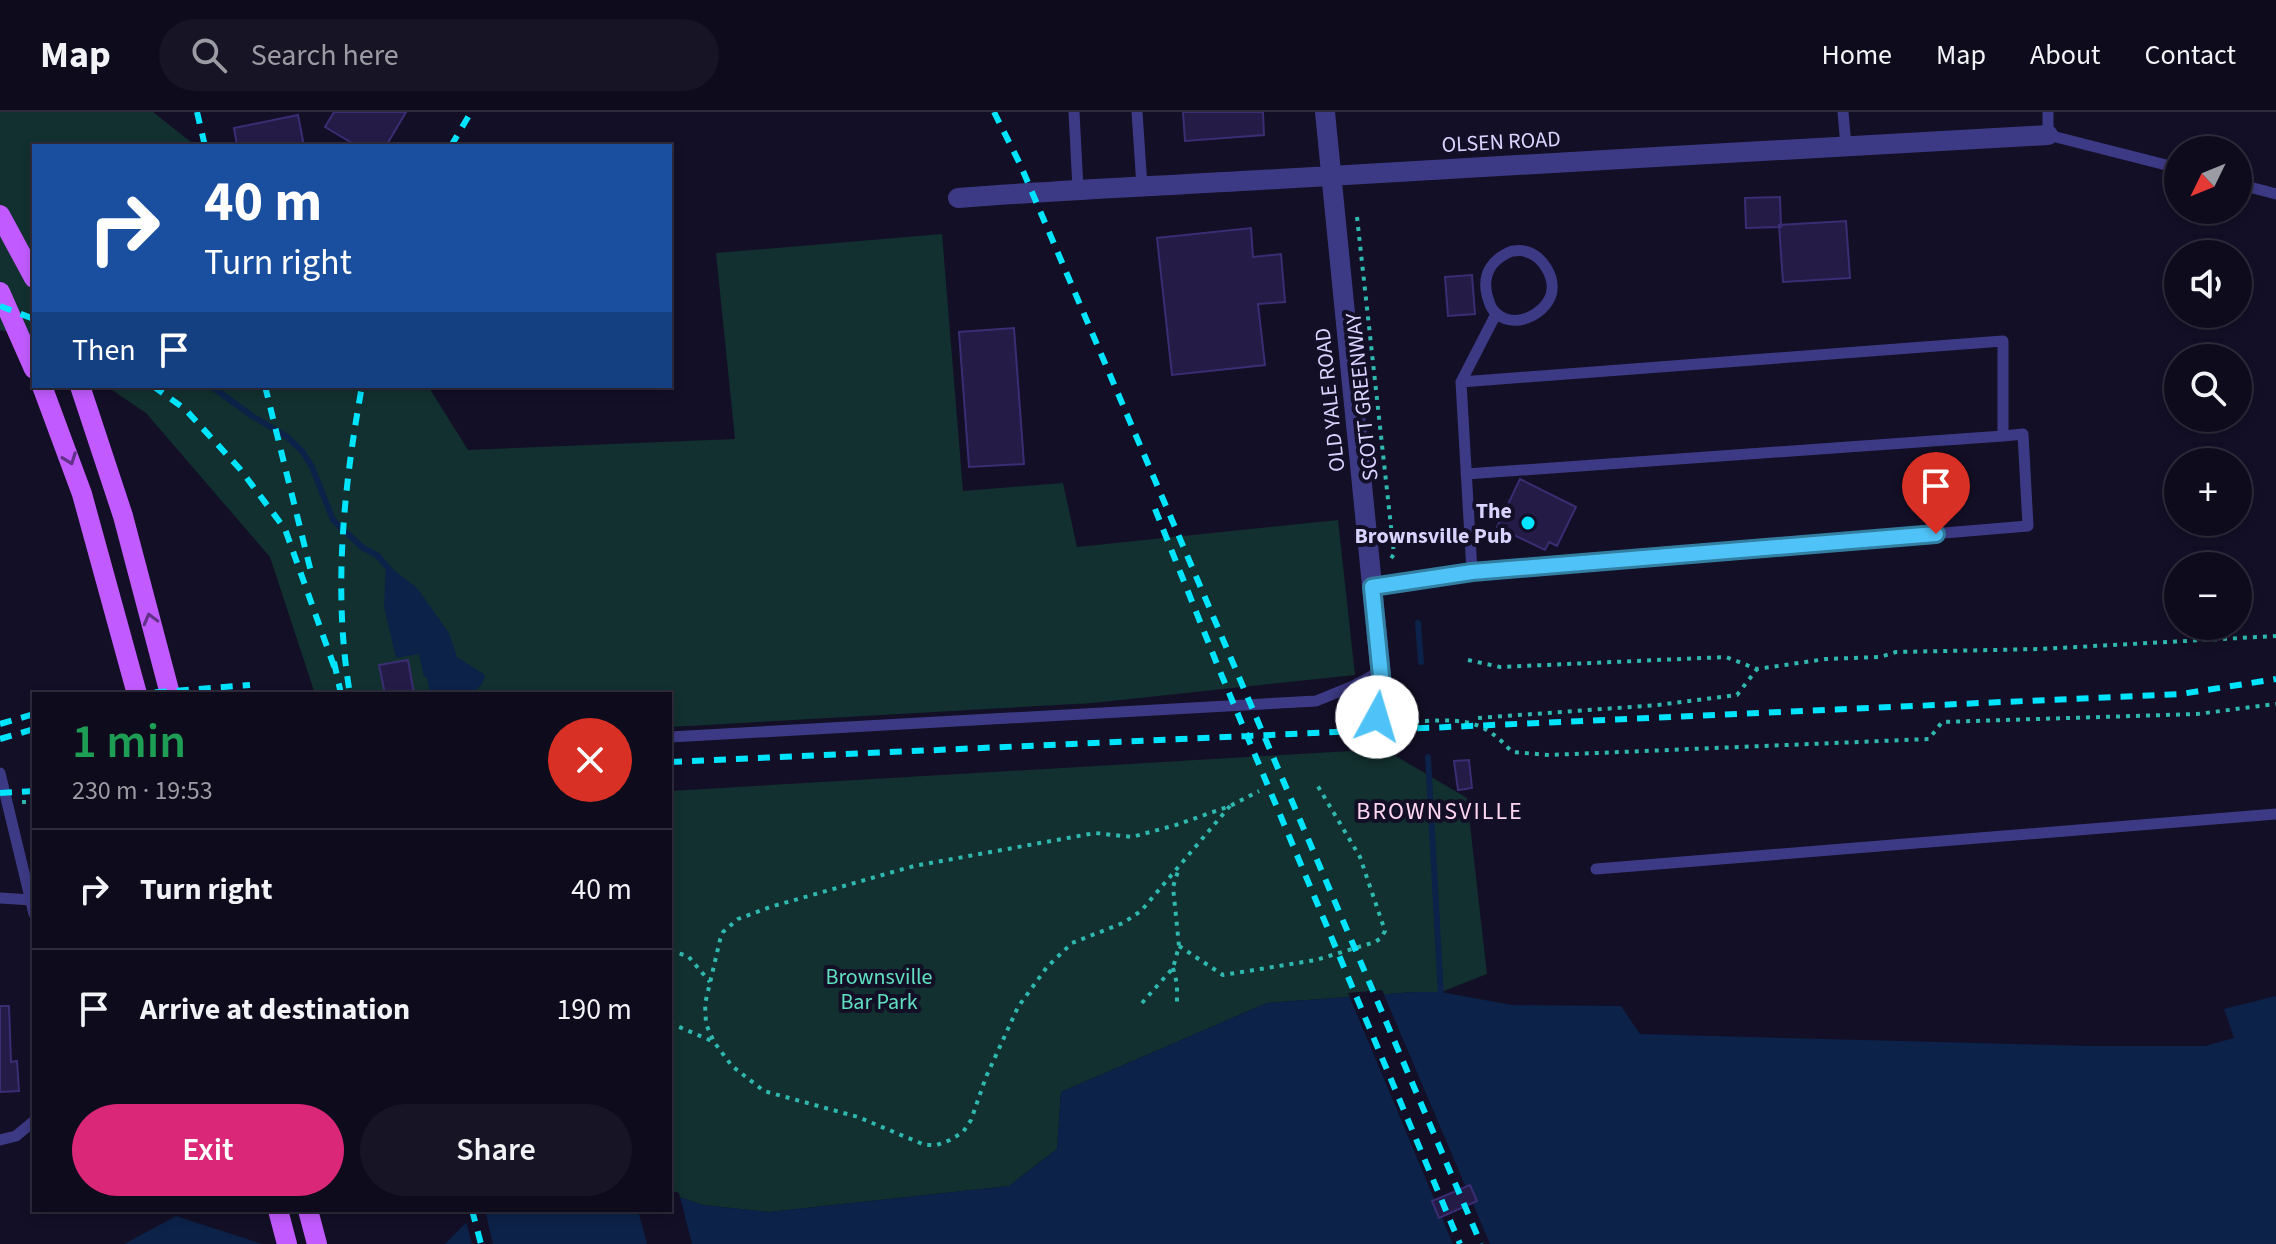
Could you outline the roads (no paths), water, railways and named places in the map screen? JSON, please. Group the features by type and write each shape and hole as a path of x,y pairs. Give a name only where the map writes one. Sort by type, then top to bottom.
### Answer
{"main road":[{"path":"0,215 32,274"},
{"path":"0,292 32,364"},
{"path":"43,388 82,494 136,692"},
{"path":"81,388 123,516 169,692"},
{"path":"279,1212 287,1244"},
{"path":"309,1212 317,1244"}],"street":[{"name":"OLD YALE ROAD","path":"1325,112 1381,671 1382,686 1376,724"},
{"name":"OLSEN ROAD","path":"958,198 2048,135"}],"lane":[{"path":"1074,112 1078,189"},
{"path":"1137,112 1142,187"},
{"path":"1843,112 1846,146"},
{"path":"2048,112 2048,135 2164,164"},
{"path":"2252,188 2276,194"},
{"path":"1512,251 1524,251 1535,257 1552,278 1550,299 1532,317 1519,320 1496,314 1490,306 1486,290 1486,275 1492,264 1512,251"},
{"path":"1472,572 1461,382 1496,314"},
{"path":"1461,382 2003,341 2003,436"},
{"path":"1372,587 1472,572 2028,526 2023,434 1466,474"},
{"path":"672,737 1316,701 1381,671"},
{"path":"0,773 32,900 0,898"},
{"path":"1596,869 2276,814"},
{"path":"0,1140 16,1136 32,1123"}],"water":[{"path":"386,564 417,588 449,633 457,657 485,675 482,683 471,692 430,692 419,654 396,658 384,607"},
{"path":"1441,992 1512,1005 1621,1006 1640,1034 2205,1046 2234,1038 2224,1009 2276,996 2276,1244 445,1244 477,1212 672,1212 672,1195 703,1205 769,1212 1009,1186 1057,1149 1061,1092 1267,1003"},
{"path":"176,1216 262,1244 124,1244"}],"waterway":[{"path":"214,388 286,436 302,451 312,467 333,520 363,548 377,555 390,570"},
{"path":"1418,623 1421,662"},
{"path":"1428,757 1441,997"}],"railway":[{"path":"197,112 205,144"},
{"path":"452,144 471,112"},
{"path":"994,112 1020,164 1481,1244"},
{"path":"0,306 32,318"},
{"path":"156,388 185,409 240,469 285,529 335,669"},
{"path":"265,388 312,576"},
{"path":"349,688 341,575 350,461 362,388"},
{"path":"1155,509 1460,1244"},
{"path":"334,662 341,692"},
{"path":"672,762 2181,694 2276,679"},
{"path":"159,692 250,685"},
{"path":"0,724 32,715"},
{"path":"0,739 32,730"},
{"path":"0,793 32,791"},
{"path":"473,1212 481,1244"}],"place":[{"name":"The Brownsville Pub","path":"1528,523"}],"district":[{"name":"BROWNSVILLE","path":"1440,811"}],"park label":[{"name":"Brownsville Bar Park","path":"879,988"}]}
